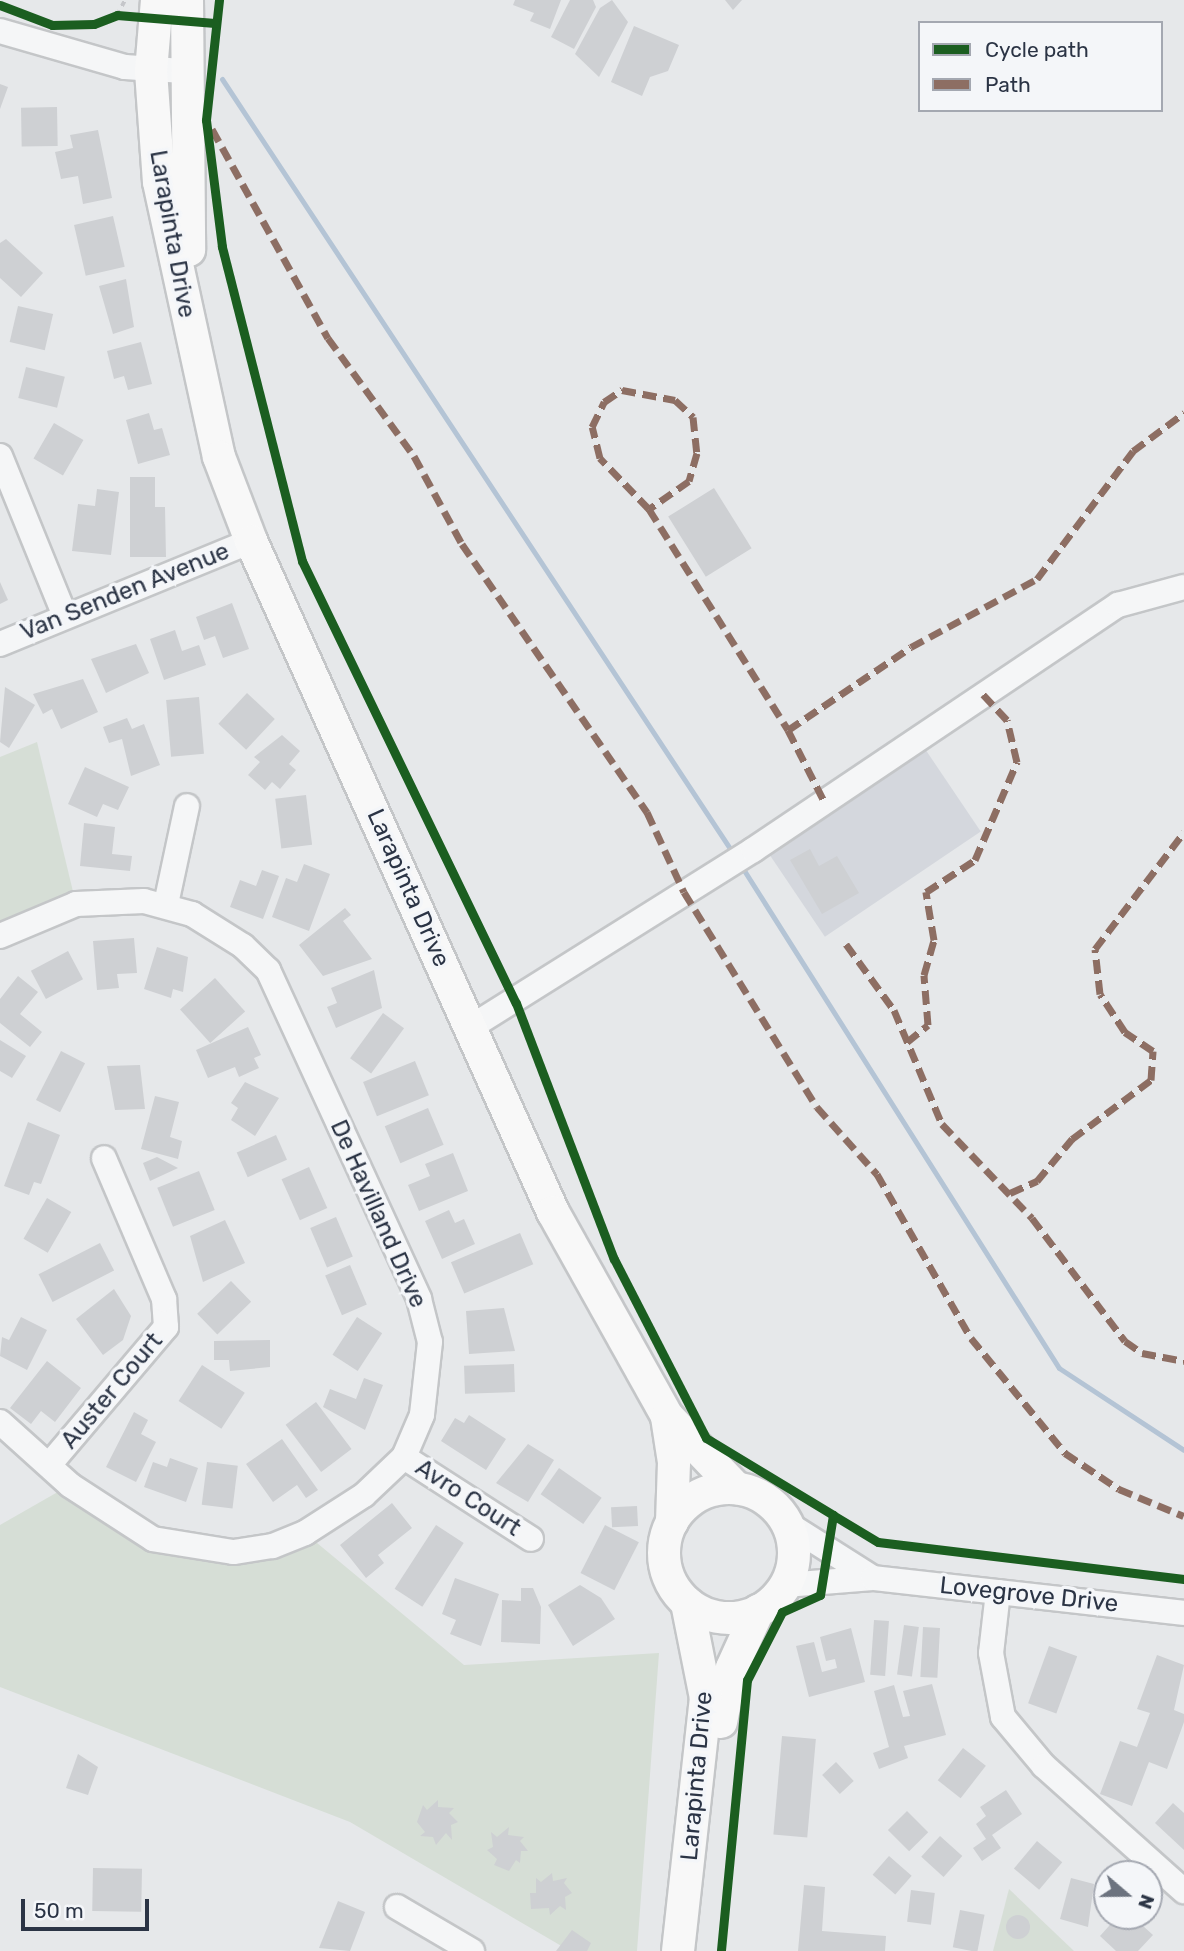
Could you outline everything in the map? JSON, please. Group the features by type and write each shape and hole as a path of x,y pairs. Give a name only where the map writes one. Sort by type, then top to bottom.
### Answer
{"main road":[{"name":"Larapinta Drive","path":"187,0 183,71 191,342"},
{"name":"Larapinta Drive","path":"155,11 151,71 159,182 191,342 219,457 251,541 553,1212 667,1416 736,1489"},
{"name":"Larapinta Drive","path":"667,1416 674,1462 672,1522"},
{"path":"736,1489 770,1503 786,1523 793,1560 785,1585 758,1611 721,1618 687,1603 671,1584 664,1559 672,1522 699,1496 736,1489"},
{"name":"Larapinta Drive","path":"679,1951 706,1698 687,1603"},
{"name":"Larapinta Drive","path":"679,1951 727,1686 758,1611"}],"street":[{"path":"0,31 56,52 151,71 183,71"},
{"path":"0,456 65,616"},
{"name":"Van Senden Avenue","path":"0,644 251,541"},
{"path":"471,1027 753,850 1118,604 1184,587"},
{"path":"166,904 187,806"},
{"name":"De Havilland Drive","path":"0,936 35,916 76,904 166,904 243,946 268,970 419,1299 430,1342 428,1382 404,1457 364,1495 305,1533 233,1552 153,1539 114,1518 0,1422"},
{"name":"Auster Court","path":"49,1465 166,1327 164,1298 104,1158"},
{"name":"Avro Court","path":"404,1457 531,1539"},
{"name":"Lovegrove Drive","path":"786,1523 873,1578"},
{"name":"Lovegrove Drive","path":"785,1585 873,1578 1184,1613"},
{"path":"998,1592 992,1653 1003,1717 1044,1766 1184,1891"},
{"path":"397,1907 472,1951"}],"path":[{"path":"117,15 125,0"},
{"path":"105,20 117,15 155,11"}],"shaded area":[{"path":"917,737 981,832 825,937 761,842"},
{"path":"37,742 76,904 0,936 0,757"},
{"path":"70,1485 191,1548 305,1533 464,1665 659,1653 637,1951 570,1951 350,1822 0,1687 0,1525"},
{"path":"1009,1889 1074,1951 993,1951"}],"building":[{"path":"515,0 561,0 550,29 530,21 534,13 513,5"},
{"path":"570,0 593,0 596,7 574,49 551,37"},
{"path":"612,0 628,22 599,77 575,54 600,8"},
{"path":"725,0 742,0 733,10"},
{"path":"634,26 679,45 668,71 650,77 642,96 611,82"},
{"path":"0,84 8,87 0,109"},
{"path":"57,107 58,146 22,147 21,108"},
{"path":"98,130 112,198 83,204 78,176 61,179 55,152 73,148 70,135"},
{"path":"113,216 125,267 86,276 74,225"},
{"path":"6,239 43,273 21,297 0,278 0,243"},
{"path":"126,279 134,327 113,334 99,286"},
{"path":"18,306 53,314 45,350 10,342"},
{"path":"141,342 152,384 128,390 124,376 114,379 107,351"},
{"path":"26,367 65,377 57,408 18,398"},
{"path":"149,413 154,430 162,428 170,455 138,464 126,420"},
{"path":"54,423 83,440 63,476 34,459"},
{"path":"130,477 155,477 155,507 165,507 166,557 130,557"},
{"path":"714,488 752,548 706,577 668,517"},
{"path":"97,489 119,492 111,555 72,551 78,504 95,506"},
{"path":"0,582 8,600 0,604"},
{"path":"232,603 249,649 223,658 215,636 204,640 196,617"},
{"path":"175,630 182,651 199,645 206,665 164,680 150,639"},
{"path":"136,644 149,673 106,693 91,659"},
{"path":"83,679 98,712 61,729 52,709 43,714 33,694"},
{"path":"5,687 35,705 9,748 0,742"},
{"path":"247,693 275,719 246,750 218,724"},
{"path":"199,697 204,754 171,757 166,700"},
{"path":"127,718 132,729 144,724 160,765 131,776 122,739 109,743 103,727"},
{"path":"282,735 300,751 289,764 296,770 280,789 272,782 265,790 248,775 260,762 254,757"},
{"path":"85,767 129,787 118,810 103,804 97,817 68,804"},
{"path":"306,795 312,845 281,848 275,799"},
{"path":"84,823 115,827 112,854 132,856 130,871 80,866"},
{"path":"810,849 819,866 837,856 859,893 822,914 790,860"},
{"path":"304,864 330,874 309,931 272,917 286,878 297,882"},
{"path":"262,870 279,876 263,919 230,907 240,880 256,886"},
{"path":"345,908 351,915 343,921 372,959 323,976 299,945"},
{"path":"134,938 137,973 117,974 119,988 97,990 93,941"},
{"path":"157,947 188,957 183,992 173,989 171,998 144,989"},
{"path":"68,951 83,979 46,999 31,971"},
{"path":"374,970 382,1008 336,1028 327,1007 337,1003 331,988"},
{"path":"18,976 38,992 20,1014 42,1032 30,1047 0,1023 0,999"},
{"path":"215,978 245,1011 210,1043 180,1009"},
{"path":"383,1013 404,1028 371,1074 350,1058"},
{"path":"248,1027 261,1055 254,1058 259,1068 239,1077 235,1067 208,1078 196,1050"},
{"path":"0,1040 26,1056 12,1078 0,1071"},
{"path":"61,1051 85,1063 60,1112 36,1100"},
{"path":"415,1061 429,1095 377,1116 363,1082"},
{"path":"140,1065 145,1109 115,1110 107,1066"},
{"path":"245,1082 279,1098 255,1136 231,1120 238,1108 231,1103"},
{"path":"155,1096 179,1102 170,1137 182,1141 178,1159 141,1149"},
{"path":"428,1108 444,1145 400,1163 385,1126"},
{"path":"28,1122 60,1135 41,1184 34,1182 29,1195 4,1186"},
{"path":"276,1135 287,1160 248,1177 237,1152"},
{"path":"453,1153 468,1191 419,1211 408,1185 430,1176 425,1164"},
{"path":"157,1157 178,1168 150,1181 143,1163"},
{"path":"309,1167 327,1208 300,1220 282,1179"},
{"path":"199,1171 215,1210 173,1227 157,1188"},
{"path":"47,1198 71,1212 48,1253 24,1239"},
{"path":"449,1210 455,1223 464,1219 475,1244 442,1259 425,1221"},
{"path":"336,1217 353,1257 327,1268 310,1228"},
{"path":"225,1220 245,1263 203,1282 190,1236"},
{"path":"520,1233 533,1264 464,1294 451,1262"},
{"path":"100,1243 114,1271 53,1302 39,1274"},
{"path":"350,1265 367,1305 342,1315 325,1276"},
{"path":"231,1281 251,1302 217,1335 197,1314"},
{"path":"114,1289 131,1316 123,1340 103,1355 76,1319"},
{"path":"504,1308 515,1351 469,1354 466,1311"},
{"path":"21,1317 47,1330 27,1370 0,1356 2,1337 9,1340"},
{"path":"357,1317 382,1333 358,1371 332,1355"},
{"path":"270,1340 270,1367 230,1371 229,1360 214,1360 214,1341"},
{"path":"47,1361 81,1388 55,1422 41,1411 31,1424 10,1408"},
{"path":"514,1364 515,1392 465,1394 464,1366"},
{"path":"202,1365 245,1393 221,1429 179,1401"},
{"path":"364,1378 383,1385 365,1430 323,1407 330,1389 356,1399"},
{"path":"316,1402 352,1449 321,1472 286,1425"},
{"path":"134,1412 148,1420 141,1434 156,1442 136,1482 106,1467"},
{"path":"469,1415 506,1439 486,1470 441,1441 455,1418 464,1423"},
{"path":"282,1439 318,1490 306,1498 297,1485 273,1502 246,1464"},
{"path":"528,1444 554,1460 528,1502 496,1483"},
{"path":"170,1458 198,1468 186,1502 144,1487 153,1462 167,1467"},
{"path":"207,1462 238,1466 233,1508 202,1505"},
{"path":"559,1468 602,1498 583,1524 541,1494"},
{"path":"392,1503 412,1528 378,1555 384,1563 366,1578 340,1545"},
{"path":"637,1506 638,1526 612,1527 611,1507"},
{"path":"436,1525 464,1543 422,1607 395,1589"},
{"path":"605,1525 639,1542 614,1590 580,1573"},
{"path":"455,1578 499,1594 481,1646 450,1634 456,1620 442,1614"},
{"path":"580,1585 601,1598 615,1619 573,1646 548,1605"},
{"path":"521,1588 533,1588 541,1607 540,1644 501,1642 502,1600 521,1601"},
{"path":"874,1620 889,1621 885,1676 870,1675"},
{"path":"904,1625 919,1627 912,1677 897,1675"},
{"path":"923,1627 940,1628 937,1678 920,1677"},
{"path":"851,1628 865,1682 809,1697 796,1646 814,1642 822,1672 837,1668 835,1659 826,1661 820,1637"},
{"path":"1049,1646 1077,1656 1056,1714 1028,1703"},
{"path":"1157,1655 1184,1665 1174,1710 1184,1714 1184,1722 1167,1769 1149,1762 1132,1806 1100,1794 1120,1741 1137,1747 1150,1713 1137,1709"},
{"path":"932,1684 946,1735 904,1746 908,1758 879,1769 873,1753 889,1747 874,1691 894,1685 903,1717 910,1716 903,1691"},
{"path":"782,1736 816,1739 807,1838 773,1835"},
{"path":"963,1748 986,1766 961,1798 938,1780"},
{"path":"78,1754 98,1767 88,1795 66,1788"},
{"path":"836,1762 854,1781 840,1794 822,1775"},
{"path":"1006,1790 1022,1814 992,1835 1001,1848 982,1861 973,1848 986,1839 976,1824 986,1816 980,1807"},
{"path":"438,1800 438,1807 454,1808 449,1813 458,1822 451,1825 452,1840 446,1833 436,1845 433,1837 420,1836 425,1832 417,1822 423,1805 427,1810"},
{"path":"1173,1803 1184,1813 1184,1850 1155,1823"},
{"path":"907,1811 928,1832 909,1851 888,1830"},
{"path":"509,1827 508,1835 524,1837 520,1841 528,1851 521,1851 520,1863 516,1860 509,1871 494,1865 497,1859 487,1850 493,1847 491,1832 497,1837"},
{"path":"940,1836 962,1856 944,1877 921,1857"},
{"path":"1037,1841 1062,1862 1039,1890 1014,1869"},
{"path":"889,1856 912,1876 895,1895 873,1875"},
{"path":"93,1868 142,1869 141,1912 92,1911"},
{"path":"552,1873 553,1881 567,1878 564,1883 572,1893 565,1897 566,1910 560,1906 550,1915 549,1908 531,1909 530,1893 536,1893 536,1878 541,1882"},
{"path":"1071,1878 1093,1884 1088,1927 1060,1919"},
{"path":"804,1885 825,1887 822,1931 886,1936 885,1951 798,1951"},
{"path":"911,1890 935,1893 931,1925 907,1922"},
{"path":"338,1901 365,1912 350,1951 319,1948"},
{"path":"960,1910 985,1915 977,1951 953,1947"},
{"path":"1018,1915 1026,1919 1030,1927 1026,1935 1018,1939 1010,1935 1006,1927 1010,1919"},
{"path":"572,1930 591,1943 587,1951 556,1951"},
{"path":"1105,1930 1147,1930 1153,1935 1138,1951 1116,1951 1100,1936"}],"waterway":[{"path":"222,79 733,853"},
{"path":"740,864 1059,1368 1184,1450"}],"marked path":[{"path":"212,129 328,338 414,456 462,544 647,812 684,892 817,1107 877,1174 971,1338 1065,1453 1119,1489 1184,1516"},
{"path":"649,509 600,458 592,427 604,402 622,390 675,400 693,417 697,453 689,481 649,509 788,730 824,801"},
{"path":"788,730 911,647 1037,579 1133,451 1184,413"},
{"path":"907,1042 928,1025 924,975 934,940 926,892 975,860 1017,762 1007,720 983,694"},
{"path":"1010,1193 1037,1181 1072,1139 1151,1080 1153,1051 1125,1032 1100,994 1095,949 1184,832"},
{"path":"846,944 894,1010 942,1124 1032,1218 1125,1341 1142,1353 1184,1361"}],"cycle path":[{"path":"219,0 206,120 222,247 302,561 516,1003 614,1259 706,1438 833,1515 820,1595 782,1612 747,1680 721,1951"},
{"path":"0,5 52,25 94,24 117,15 215,23"},
{"path":"833,1515 878,1542 1184,1579"}]}
